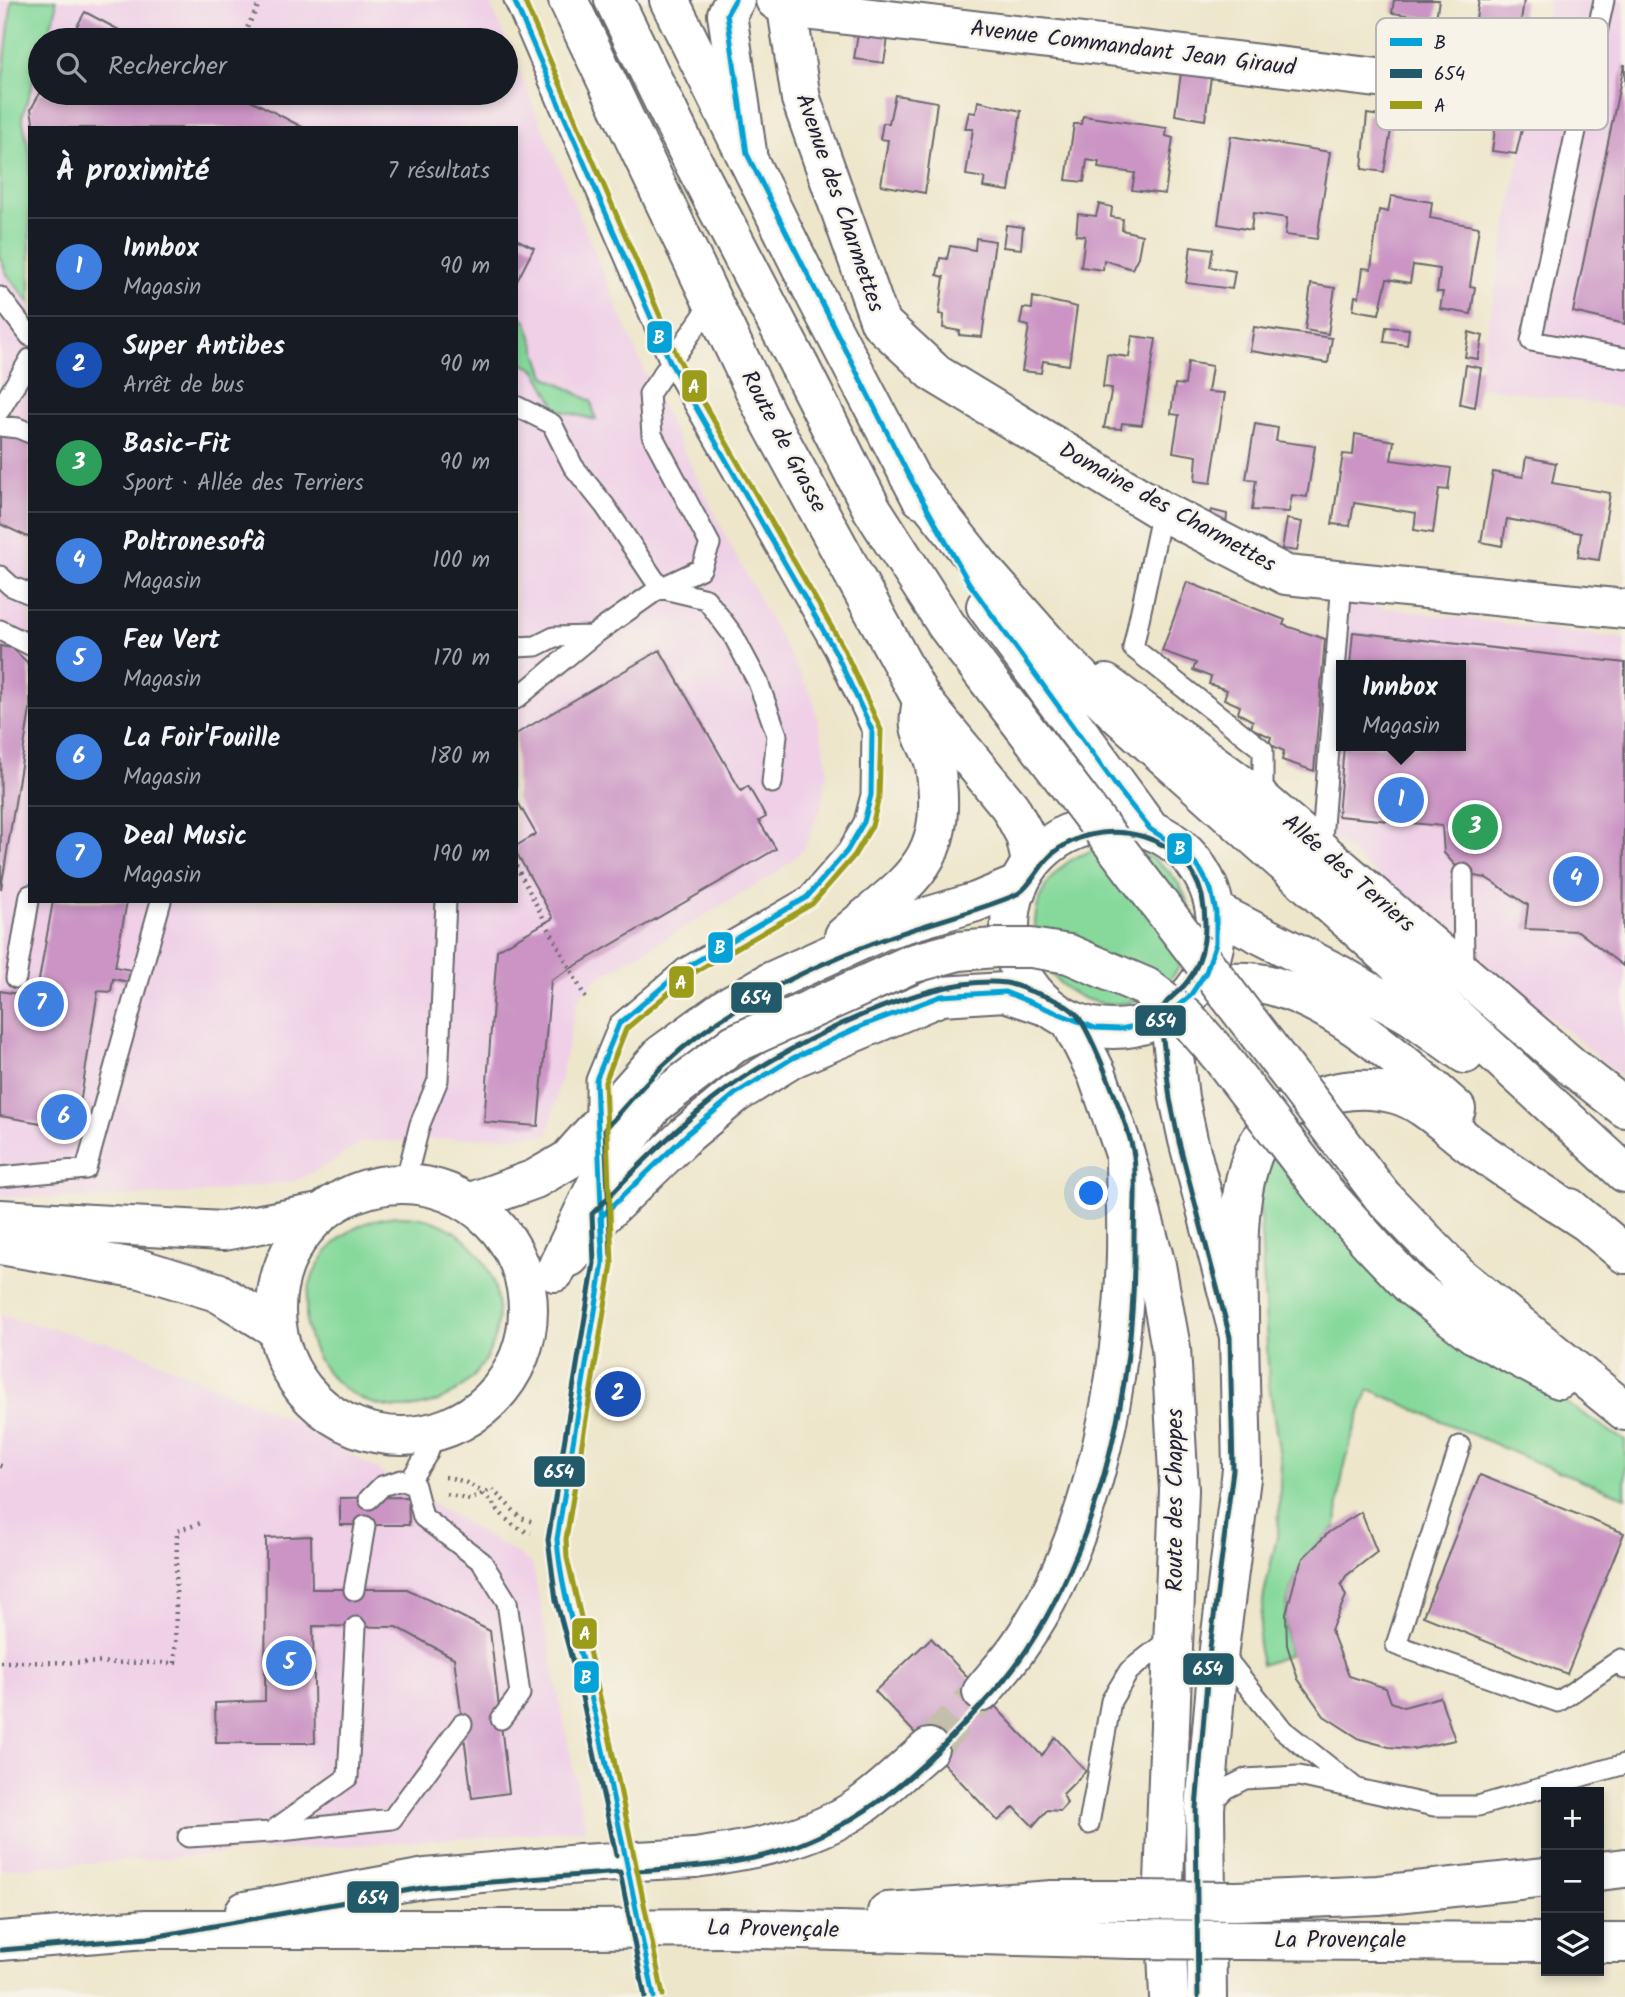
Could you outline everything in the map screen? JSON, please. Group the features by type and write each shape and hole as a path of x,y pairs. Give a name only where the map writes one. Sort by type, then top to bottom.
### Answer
{"main road":[{"name":"Route de Grasse","path":"568,0 766,414 922,700 1010,807 1025,835 1024,874"},
{"path":"614,0 688,152 872,509 947,626 1382,1196 1459,1276 1625,1412"},
{"path":"542,1286 600,1218 687,1134 735,1094 793,1058 941,996 1005,992 1095,1028 1120,1029 1146,1024 1169,1013 1198,985 1214,950 1216,912 1211,890 1187,853 1150,829 969,583 909,475 669,0"},
{"path":"735,0 727,14 747,154"},
{"name":"Avenue Commandant Jean Giraud","path":"781,4 1376,77"},
{"name":"Avenue des Charmettes","path":"781,4 801,99 880,322 936,374"},
{"name":"Domaine des Charmettes","path":"936,374 1162,511 1286,575 1625,610"},
{"path":"909,475 983,570 1059,656 1116,713 1424,988 1591,1145"},
{"name":"Allée des Terriers","path":"1059,656 1090,673 1263,801 1464,975 1625,1108"},
{"path":"816,961 914,875 934,842 940,815 935,763 919,725 922,700"},
{"path":"471,1202 535,1179 568,1160 662,1054 727,1007 816,961 886,929 976,902 1024,874 1046,846 1085,826 1106,822 1150,829"},
{"path":"1024,874 1009,929 1012,951 1027,982 1060,1014"},
{"path":"1216,912 1340,975 1412,1016 1591,1145 1625,1173"},
{"path":"542,1286 520,1261 500,1228 471,1202 439,1188 405,1183 374,1186 345,1196 320,1213 298,1237 283,1265 276,1297 277,1329 294,1374 308,1394 343,1422 364,1430 399,1436 434,1432 458,1424 480,1410 513,1373 542,1286 600,1177 654,1105 734,1044 911,964 959,951 1031,948 1069,954 1146,987 1186,1017 1221,1057 1321,1189 1412,1287 1474,1334 1625,1412"},
{"path":"1198,985 1234,980 1274,986 1332,1012 1416,1073 1625,1254"},
{"path":"1169,1013 1186,1129 1239,1336"},
{"name":"Route des Chappes","path":"1060,1014 1097,1074 1125,1154 1156,1265 1171,1348 1179,1490 1176,1634 1164,1882 1169,1997"},
{"path":"1208,1997 1205,1809 1219,1648 1241,1470 1241,1214 1248,1168 1262,1134 1297,1105 1333,1092 1364,1088 1398,1095 1426,1111 1473,1146 1590,1224"},
{"path":"982,1692 1019,1646 1053,1587 1079,1521 1099,1453 1114,1383 1126,1276 1125,1154"},
{"path":"0,1219 223,1231 320,1213"},
{"path":"0,1245 141,1269 204,1288 250,1310 277,1329"},
{"path":"146,1929 426,1878 580,1864 695,1858 759,1849 806,1833 858,1808 929,1748"},
{"path":"1604,1870 1625,1868"},
{"path":"726,1928 968,1904 1378,1895 1541,1878"},
{"name":"La Provençale","path":"0,1941 146,1929 726,1928 1132,1939 1541,1942"},
{"path":"1604,1943 1625,1943"}],"lane":[{"path":"514,0 670,362 840,662 872,730 872,795 864,822 847,851 807,897 685,968 619,1024 596,1080 603,1262 557,1539 568,1611 590,1693 654,1997"},
{"path":"1600,18 1604,0"},
{"path":"1576,130 1531,341 1625,358"},
{"path":"0,298 28,334"},
{"path":"518,697 592,636 660,588 701,569 710,544 652,435 649,394 713,301"},
{"path":"0,410 28,362"},
{"path":"518,407 552,424 573,466 606,506 660,588 706,599 733,635 758,682 777,735 772,783"},
{"path":"0,426 28,432"},
{"path":"1162,511 1133,648 1262,750 1263,801"},
{"path":"4,581 28,593"},
{"path":"1321,852 1342,581"},
{"path":"0,630 28,644"},
{"path":"518,647 536,646 554,637 592,636"},
{"path":"1463,874 1464,975"},
{"path":"16,978 29,903"},
{"path":"0,1177 86,1169 160,903"},
{"path":"405,1183 420,1124 438,1080 446,903"},
{"path":"409,1482 428,1453 434,1432"},
{"path":"1460,1446 1395,1645 1558,1702 1624,1659"},
{"path":"369,1499 382,1486 401,1480 415,1486 423,1517 482,1562 507,1602 520,1694 501,1719"},
{"path":"354,1590 365,1526"},
{"path":"271,1832 348,1777 356,1627"},
{"path":"1089,1824 1111,1702 1129,1671 1176,1634"},
{"path":"1219,1648 1283,1730 1356,1789"},
{"path":"188,1837 271,1832 392,1819 462,1724"},
{"path":"1205,1809 1225,1789 1245,1779 1299,1776 1434,1806 1478,1806 1625,1764"}],"path":[{"path":"248,28 261,0"},
{"path":"518,870 586,999"},
{"path":"409,1482 441,1477 466,1480 483,1492 509,1523 519,1530 557,1539"},
{"path":"437,1490 470,1500 492,1489 521,1518 537,1522"},
{"path":"0,1662 174,1663 177,1531 201,1523"}],"shaded area":[{"path":"0,0 489,0 501,28 28,28 28,105 518,105 518,69 646,375 736,556 813,698 828,768 822,806 804,849 778,872 596,980 578,999 548,1135 361,1142 333,1162 295,1181 202,1193 88,1198 0,1197"},
{"path":"1549,0 1625,0 1625,408 1477,386 1525,130 1608,130 1608,18 1546,18"},
{"path":"1332,601 1625,639 1625,1079 1312,821"},
{"path":"0,1315 128,1348 303,1425 532,1563 586,1830 0,1869"}],"green space":[{"path":"12,0 56,0 50,28 28,28 28,98 22,117 28,146 28,300 7,274 0,258 0,101"},
{"path":"518,314 527,322 545,376 591,401 596,420 558,410 536,370 518,361"},
{"path":"1113,848 1143,854 1168,871 1185,896 1191,926 1185,956 1168,981 1143,998 1113,1004 1083,998 1058,981 1041,956 1035,926 1041,896 1058,871 1083,854"},
{"path":"1275,1149 1411,1280 1537,1384 1625,1441 1625,1497 1535,1462 1369,1389 1347,1456 1336,1526 1310,1553 1300,1568 1288,1599 1286,1635 1289,1655 1262,1665 1258,1645 1264,1594 1278,1532 1281,1463 1269,1385 1259,1191"},
{"path":"402,1216 439,1224 470,1244 490,1275 498,1312 490,1349 470,1380 439,1400 402,1408 365,1400 334,1380 314,1349 306,1312 314,1275 334,1244 365,1224"}],"building":[{"path":"1394,0 1439,0 1436,18 1392,13"},
{"path":"1479,0 1524,0 1521,18 1476,18"},
{"path":"85,12 115,28 76,28"},
{"path":"860,21 890,25 884,63 854,59"},
{"path":"1625,65 1625,324 1573,312"},
{"path":"1181,73 1211,77 1205,120 1175,115"},
{"path":"895,95 937,102 925,193 881,185 888,140 880,139 883,123 889,123"},
{"path":"978,101 1021,111 1009,191 983,187 985,178 966,175 973,129 965,129 969,112 976,113"},
{"path":"33,105 260,105 300,126 34,126 31,109"},
{"path":"1367,114 1376,115 1376,130 1391,130 1384,172 1362,169"},
{"path":"1083,116 1167,128 1166,136 1173,138 1165,194 1132,190 1135,173 1098,168 1099,162 1087,160 1084,182 1066,180 1074,124 1081,124"},
{"path":"1495,130 1522,130 1516,154 1492,151"},
{"path":"1231,136 1330,152 1317,239 1285,235 1287,218 1253,213 1251,230 1218,224"},
{"path":"1391,196 1432,202 1430,218 1479,227 1470,286 1475,287 1471,314 1440,309 1443,292 1437,292 1440,269 1413,265 1410,283 1387,279 1379,314 1353,310 1355,296 1359,297 1363,268 1371,269 1379,210 1388,212"},
{"path":"1099,204 1112,207 1111,217 1123,219 1122,230 1142,235 1138,257 1132,269 1104,260 1103,270 1081,267 1085,236 1076,235 1078,214 1096,216"},
{"path":"1006,225 1023,227 1021,249 1003,247"},
{"path":"976,238 995,241 982,337 959,335 960,331 943,328 944,315 939,314 944,277 937,275 940,258 947,259 950,246 975,250"},
{"path":"518,240 534,248 518,279"},
{"path":"1191,246 1213,249 1210,267 1235,271 1232,289 1186,283"},
{"path":"1311,284 1335,288 1328,334 1305,330"},
{"path":"1033,297 1077,307 1069,365 1043,361 1041,373 1022,371 1029,326 1020,324 1023,308 1032,309"},
{"path":"1254,327 1332,338 1328,363 1250,351"},
{"path":"1386,327 1409,329 1407,345 1384,342"},
{"path":"1469,332 1483,336 1478,359 1465,357"},
{"path":"1132,336 1156,339 1142,425 1122,423 1121,429 1104,428 1112,388 1103,387 1107,354 1129,357"},
{"path":"1188,362 1212,366 1208,392 1225,393 1211,483 1195,481 1197,456 1173,452 1179,415 1171,414 1175,384 1185,385"},
{"path":"1466,365 1481,368 1475,407 1460,404"},
{"path":"1255,424 1278,428 1276,441 1315,446 1307,497 1292,495 1289,512 1252,510 1256,480 1246,479"},
{"path":"5,426 28,437 28,537 0,524 0,436"},
{"path":"1355,434 1394,441 1391,460 1451,468 1448,490 1439,489 1433,533 1414,530 1416,513 1354,503 1350,526 1332,524 1343,454 1353,455"},
{"path":"1526,457 1556,463 1552,483 1610,493 1599,560 1578,557 1581,533 1507,519 1502,546 1481,542 1493,472 1523,477"},
{"path":"1211,510 1227,514 1226,528 1209,519"},
{"path":"1287,519 1302,522 1297,551 1282,549"},
{"path":"1187,582 1285,620 1283,625 1325,639 1314,771 1282,760 1284,751 1269,744 1271,737 1251,728 1253,721 1238,713 1240,706 1224,699 1227,690 1209,684 1211,677 1193,670 1196,663 1162,651"},
{"path":"1353,632 1625,663 1623,966 1578,931 1525,929 1528,905 1486,878 1463,874 1444,853 1442,826 1338,816 1344,751 1466,751 1466,660 1350,660"},
{"path":"0,646 12,648 27,662 28,667 28,722 1,889"},
{"path":"660,650 741,791 748,786 766,817 759,821 776,849 551,980 538,1126 484,1122 497,950 553,918 518,856 518,845 536,834 518,802 518,733"},
{"path":"53,903 127,903 115,967 131,970 129,982 113,979 111,992 98,991 76,1129 0,1116 0,991 36,997"},
{"path":"1480,1475 1624,1533 1567,1674 1423,1616"},
{"path":"408,1497 409,1525 340,1525 340,1498"},
{"path":"1361,1512 1377,1552 1346,1576 1341,1585 1346,1596 1331,1630 1349,1676 1386,1688 1391,1702 1404,1707 1440,1697 1455,1740 1413,1749 1389,1747 1360,1739 1324,1716 1298,1679 1287,1645 1286,1614 1296,1576 1303,1558 1329,1532"},
{"path":"311,1536 312,1589 407,1589 490,1631 509,1793 472,1798 454,1658 397,1627 313,1626 315,1743 216,1743 215,1703 265,1701 266,1538"},
{"path":"931,1638 1042,1756 1055,1737 1086,1771 1063,1794 1067,1803 1060,1811 1047,1810 1033,1826 1014,1807 998,1821 875,1691"}],"tunnel":[{"path":"929,1748 982,1692"}],"transit line":[{"name":"B","path":"514,0 670,362 835,651 872,730 871,795 864,822 847,851 807,897 685,968 619,1024 596,1080 603,1259"},
{"name":"A","path":"524,0 678,358 843,647 881,730 879,797 872,826 854,856 812,904 690,975 626,1029 605,1082 612,1264 566,1539 567,1558 608,1731 663,1995"},
{"name":"B","path":"654,1997 601,1741 567,1602 557,1539 603,1263 600,1218 687,1134 735,1094 793,1058 864,1025 941,996 1005,992 1095,1028 1120,1029 1146,1024 1169,1013 1190,996 1206,972 1216,943 1216,912 1211,890 1201,871 1187,853 1150,829 1119,790 969,583 909,476 747,154 727,14 735,0"},
{"name":"654","path":"611,1256 605,1129 658,1071 715,1023 770,990 828,962 887,938 1013,896 1025,887 1046,860 1060,848 1080,838 1101,833 1144,837 1163,845 1180,858 1194,875 1202,896 1205,918 1202,952 1193,973 1164,1005 1160,1014 1170,1099 1179,1142 1230,1337 1233,1470 1210,1648 1196,1808 1198,1997"},
{"name":"654","path":"616,1855 582,1697 556,1600 548,1540 594,1263 592,1214 694,1115 757,1069 825,1032 902,1000 975,983 1006,983 1059,1002 1072,1010 1083,1024 1110,1082 1134,1156 1135,1187 1133,1293 1121,1400 1095,1505 1054,1604 1027,1649 1002,1682 907,1780 871,1807 813,1839 771,1854 727,1863 637,1871"},
{"name":"654","path":"1,1950 148,1938 427,1887 620,1872 645,1997"}],"place":[{"name":"Innbox","path":"1401,800"},
{"name":"Basic-Fit","path":"1475,827"},
{"name":"Poltronesofà","path":"1576,879"},
{"name":"Deal Music","path":"41,1004"},
{"name":"La Foir'Fouille","path":"64,1117"},
{"name":"Super Antibes","path":"618,1394"},
{"name":"Feu Vert","path":"289,1663"}]}
